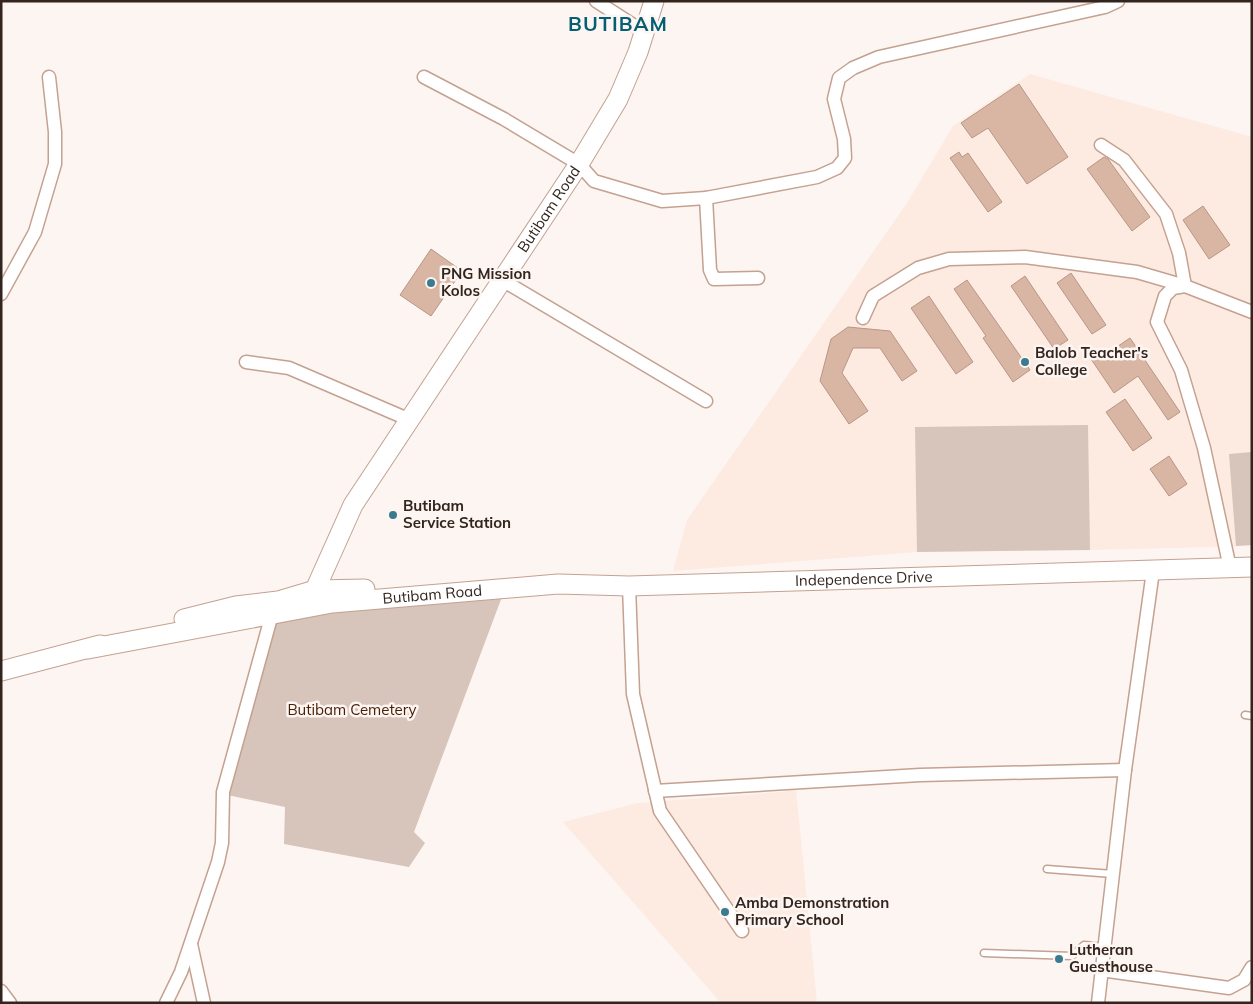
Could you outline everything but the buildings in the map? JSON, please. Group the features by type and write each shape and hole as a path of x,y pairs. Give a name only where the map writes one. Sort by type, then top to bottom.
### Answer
{"main road":[{"name":"Butibam Road","path":"323,597 353,505 579,164 618,99 654,1"},
{"path":"275,607 303,587 315,574 353,505"},
{"name":"Independence Drive","path":"476,590 558,584 629,586 1252,567"},
{"name":"Butibam Road","path":"1,671 236,606 275,607 323,597 476,590"}],"street":[{"path":"596,1 644,32"},
{"path":"424,77 504,119 579,164 594,181 662,201 706,198 817,177 837,168 845,158 844,139 834,99 839,78 853,68 879,57 1077,14 1105,7 1118,1"},
{"path":"1,294 35,232 55,164 56,132 49,77"},
{"path":"1102,145 1124,160 1166,214 1180,252 1185,286"},
{"path":"706,198 710,270 714,279 758,278"},
{"path":"863,318 873,296 918,268 949,259 1025,257 1137,272 1185,286 1252,312"},
{"path":"502,280 706,402"},
{"path":"1185,286 1173,288 1165,296 1158,322 1181,370 1204,448 1230,568"},
{"path":"246,362 289,368 410,420"},
{"path":"1098,1003 1125,770 1153,571"},
{"path":"629,586 633,694 660,812 742,931"},
{"path":"166,1003 181,972 218,862 222,843 223,792 275,607"},
{"path":"655,791 920,775 1125,770"},
{"path":"191,944 204,1003"},
{"path":"1101,970 1229,988 1244,980 1252,967"},
{"path":"1,991 10,1003"}],"lane":[{"path":"1047,869 1113,874"},
{"path":"984,953 1072,956 1084,945 1104,947"}],"shaded area":[{"name":"Balob Teacher's College","path":"1030,74 1252,137 1252,546 917,552 673,571 687,520 907,203 953,126"},
{"name":"Amba Demonstration Primary School","path":"796,789 817,1003 721,1003 563,822 638,803 782,792"}],"green space":[{"path":"1088,425 1090,550 917,552 915,427"},
{"path":"1252,452 1252,545 1236,546 1229,454"},
{"name":"Butibam Cemetery","path":"506,586 414,832 425,843 409,867 284,844 285,807 227,795 272,614"}],"place":[{"name":"PNG Mission Kolos","path":"431,283"},
{"name":"Balob Teacher's College","path":"1025,362"},
{"name":"Butibam Service Station","path":"393,515"},
{"name":"Amba Demonstration Primary School","path":"725,912"},
{"name":"Lutheran Guesthouse","path":"1059,959"}],"district":[{"name":"BUTIBAM","path":"618,24"}]}
